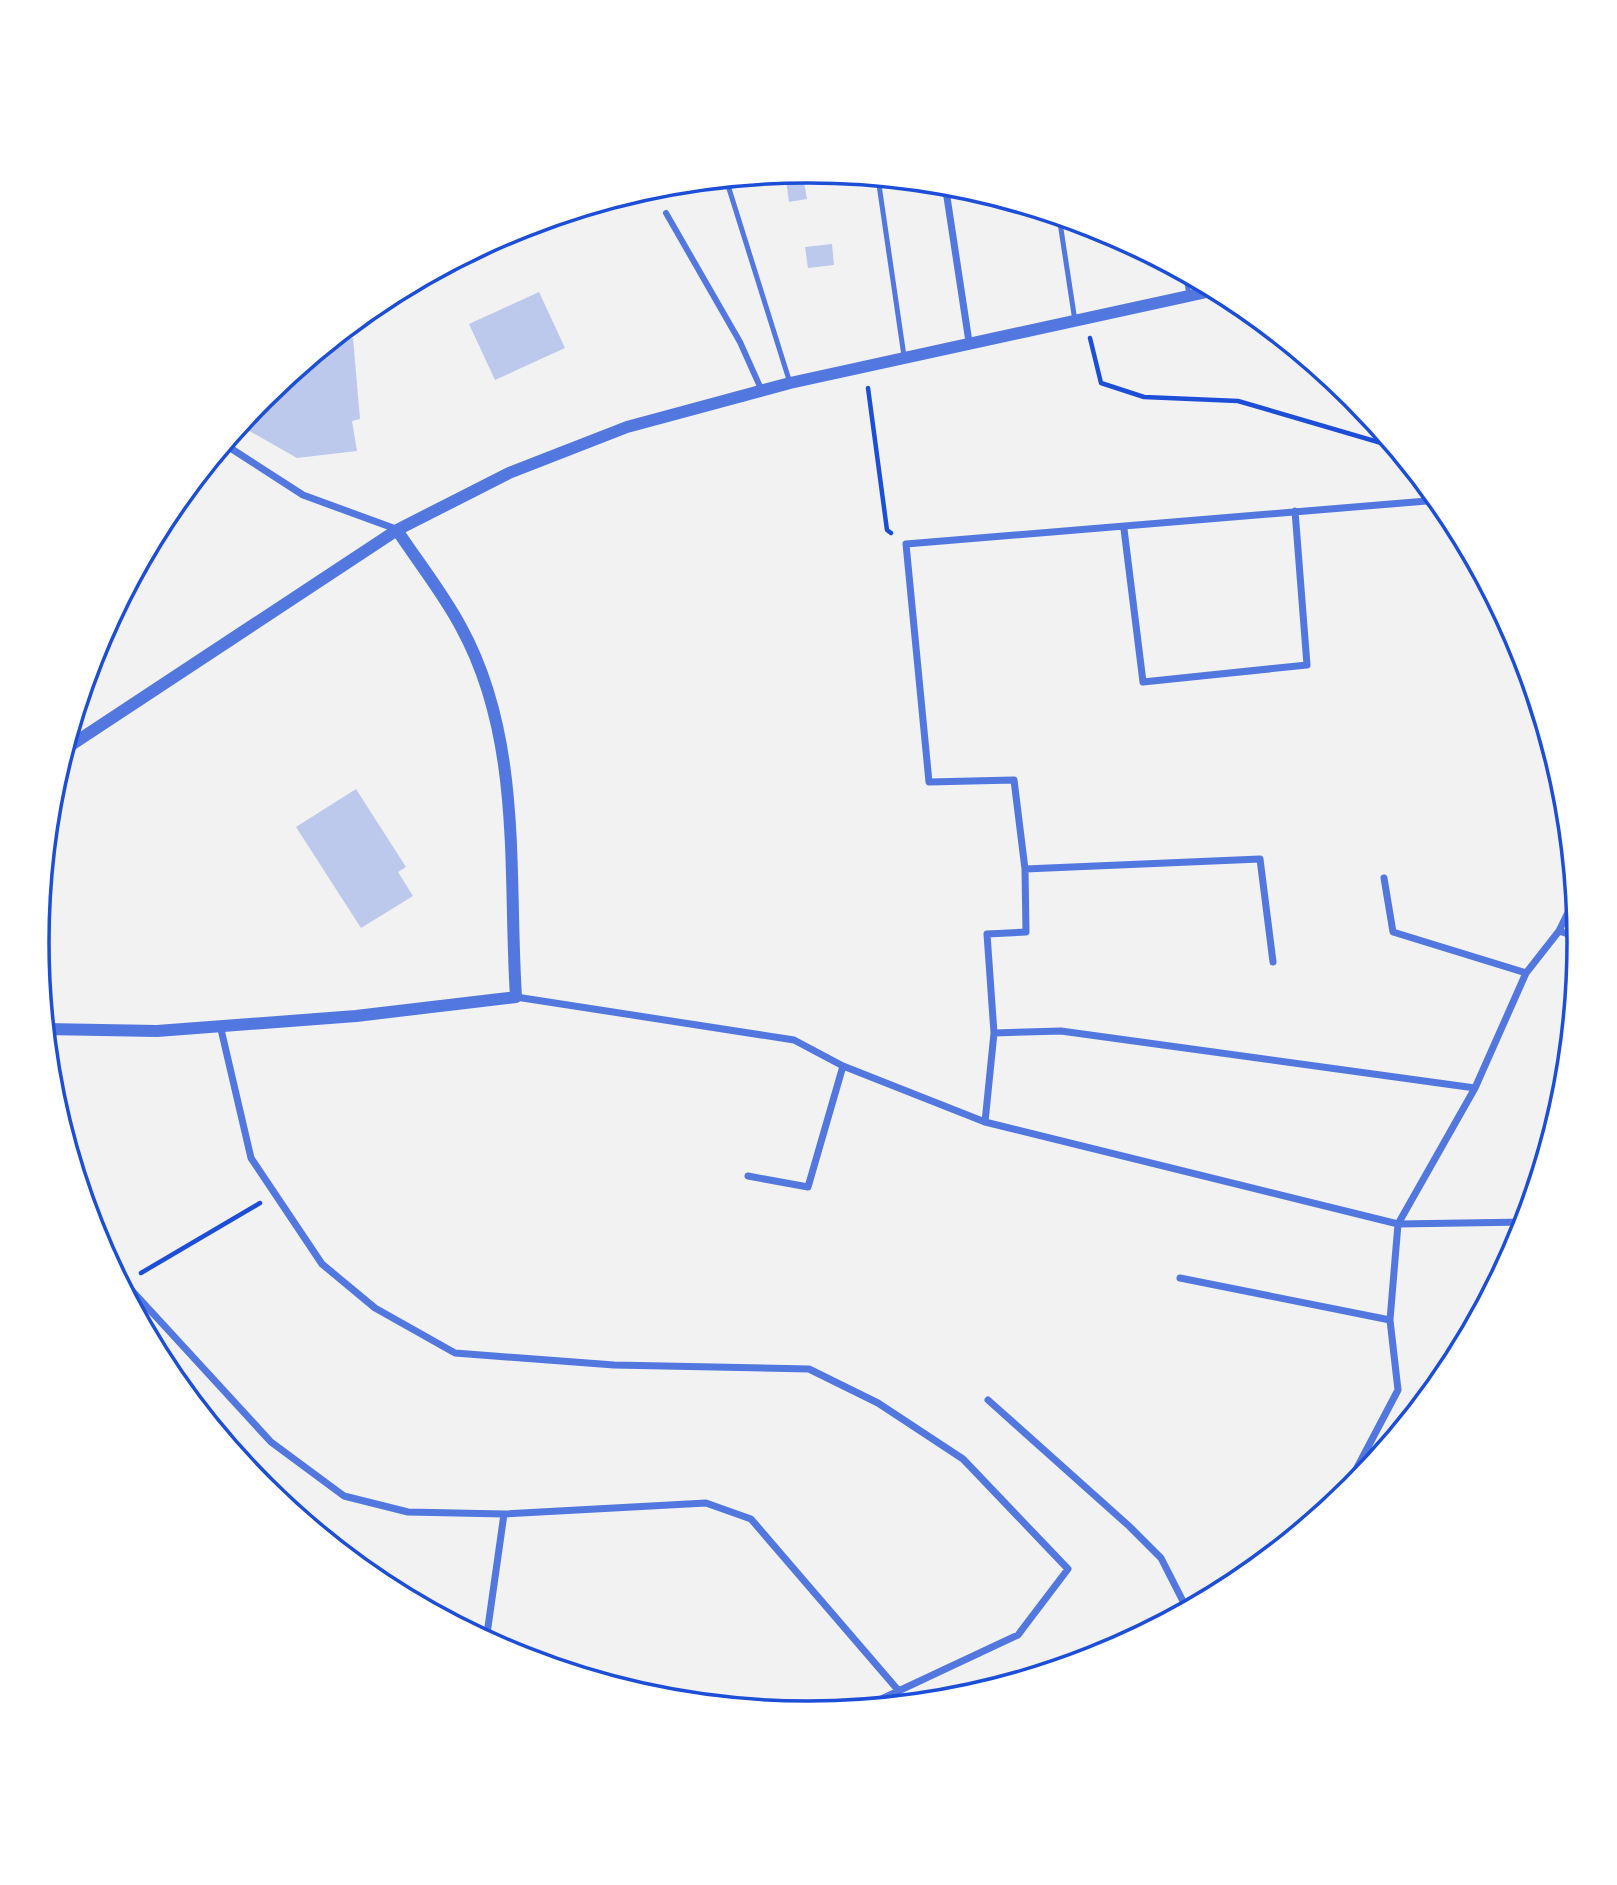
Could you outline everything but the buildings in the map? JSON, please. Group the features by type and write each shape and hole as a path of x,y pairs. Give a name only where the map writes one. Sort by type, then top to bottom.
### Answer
{"street":[{"path":"947,196 969,342"},
{"path":"666,214 740,342 762,391"},
{"path":"77,740 397,530 509,473 627,427 790,383 1201,293"},
{"path":"231,449 303,495 397,530 462,628 485,685 508,787 516,997"},
{"path":"985,1122 994,1033 988,934 1026,932 1025,869 1014,780 929,782 906,544 1124,529 1295,511 1426,501"},
{"path":"1124,529 1143,682 1307,665 1295,511"},
{"path":"1025,869 1260,859 1273,962"},
{"path":"1384,878 1393,932 1526,973"},
{"path":"1357,1468 1398,1390 1391,1320 1398,1224 1475,1088 1526,973 1559,931 1567,915"},
{"path":"1559,931 1568,934"},
{"path":"54,1029 157,1031 220,1024 356,1016 516,997 794,1040 843,1066 985,1122 1398,1224 1514,1222"},
{"path":"220,1024 251,1158 322,1264 375,1308 455,1353 614,1365 809,1369 878,1403 963,1459 1068,1569 1018,1634 882,1698"},
{"path":"994,1033 1061,1031 1475,1088"},
{"path":"748,1177 808,1187 843,1066"},
{"path":"1180,1278 1391,1320"},
{"path":"137,1296 271,1442 344,1496 408,1512 504,1514 706,1503 751,1519 898,1690"},
{"path":"988,1400 1161,1558 1184,1602"},
{"path":"487,1630 504,1514"}],"lane":[{"path":"729,187 790,383"},
{"path":"879,187 904,356"},
{"path":"1061,226 1080,320"},
{"path":"1187,284 1189,296"}],"path":[{"path":"1080,320 1101,383 1144,397 1238,401 1381,443"},
{"path":"865,365 887,530 906,544"},
{"path":"129,1281 274,1195"}]}
